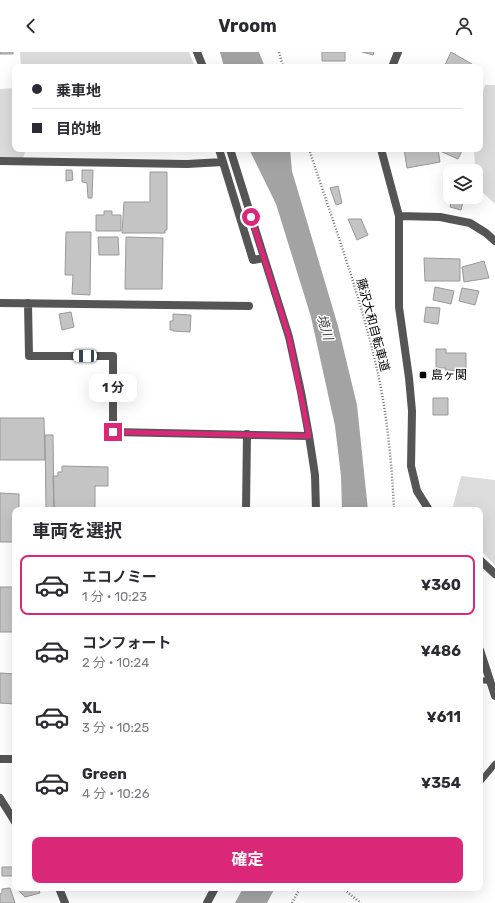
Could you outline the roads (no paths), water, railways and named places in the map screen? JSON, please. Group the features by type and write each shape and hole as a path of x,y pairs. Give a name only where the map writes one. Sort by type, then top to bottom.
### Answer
{"street":[{"path":"393,64 398,52"},
{"path":"219,152 253,260 264,258"},
{"path":"231,152 289,337 309,436 315,475 316,507"},
{"path":"382,152 399,216 400,307 410,378 412,411 411,466 417,490 427,507"},
{"path":"0,161 187,164 222,162"},
{"path":"399,216 440,217 470,223 486,232 495,241"},
{"path":"0,303 249,306"},
{"path":"28,303 29,356 113,356 113,432 309,436"},
{"path":"246,507 247,434"},
{"path":"483,563 495,574"},
{"path":"483,659 495,696"},
{"path":"0,759 12,759"},
{"path":"0,798 12,817"},
{"path":"60,891 65,903"},
{"path":"207,903 213,891"}],"lane":[{"path":"483,680 490,681"},
{"path":"483,778 495,764"}],"water":[{"path":"220,52 259,52 264,64 223,64"},
{"name":"境川","path":"250,152 290,152 292,171 338,326 357,405 368,507 342,507 341,476 335,426 311,317 276,204"},
{"path":"241,891 273,891 267,903 235,903"}],"place":[{"name":"島ヶ関","path":"423,375"}]}
